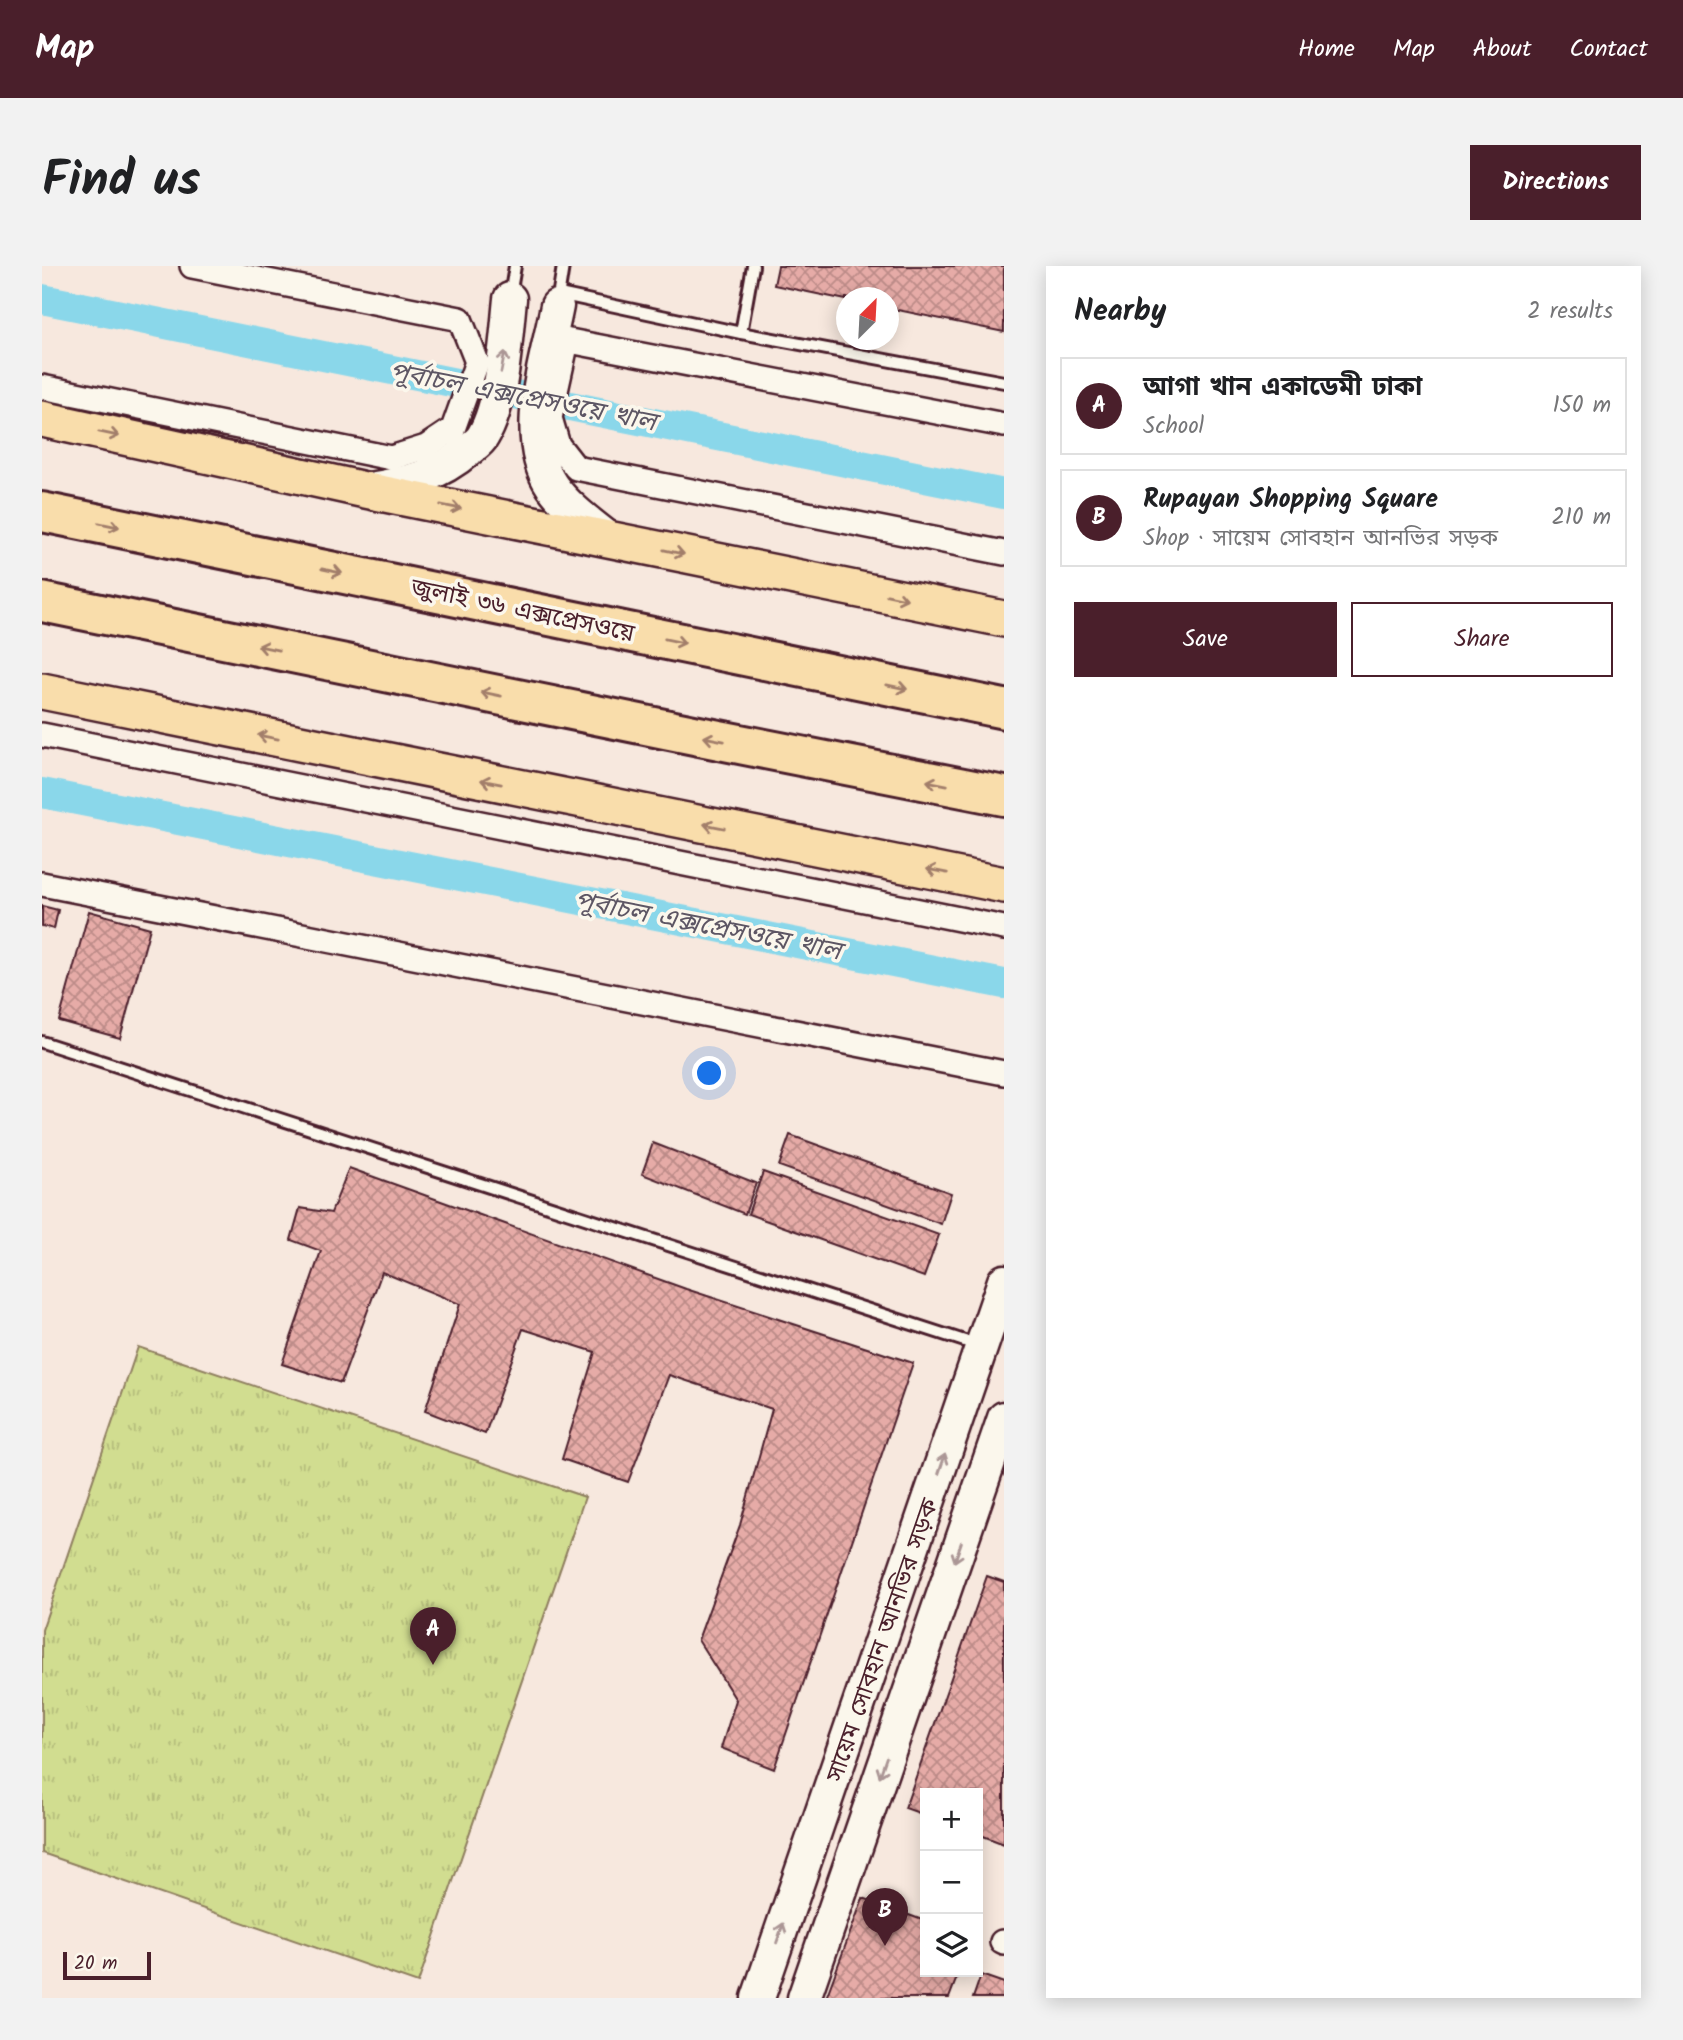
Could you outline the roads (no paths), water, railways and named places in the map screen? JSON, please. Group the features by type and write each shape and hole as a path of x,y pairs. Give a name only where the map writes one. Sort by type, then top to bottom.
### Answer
{"highway":[{"name":"জুলাই ৩৬ এক্সপ্রেসওয়ে","path":"42,512 1004,709"},
{"path":"42,602 694,736 1004,796"}],"main road":[{"path":"42,419 365,490 1004,619"},
{"path":"42,691 1001,886"}],"street":[{"path":"42,387 391,458 426,447 453,429 477,362 460,320 192,266"},
{"path":"365,490 408,483 453,463 482,438 493,416 505,350 510,299"},
{"path":"558,300 559,339 541,391 536,438 539,459 564,477 1004,553"},
{"path":"559,339 1004,425"},
{"path":"564,477 579,514 608,538"},
{"path":"42,735 1004,928"},
{"path":"42,884 1004,1073"},
{"name":"সায়েম সোবহান আনভির সড়ক","path":"758,1998 1004,1281"},
{"name":"সায়েম সোবহান আনভির সড়ক","path":"804,1998 1004,1418"}],"lane":[{"path":"510,299 515,266"},
{"path":"563,266 558,300 1004,382"},
{"path":"741,333 753,266"},
{"path":"42,1042 983,1347"}],"waterway":[{"name":"পূর্বাচল এক্সপ্রেসওয়ে খাল","path":"42,299 1004,494"},
{"name":"পূর্বাচল এক্সপ্রেসওয়ে খাল","path":"42,793 1004,984"}],"place":[{"name":"আগা খান একাডেমী ঢাকা","path":"433,1665"},
{"name":"Rupayan Shopping Square","path":"885,1946"}]}
